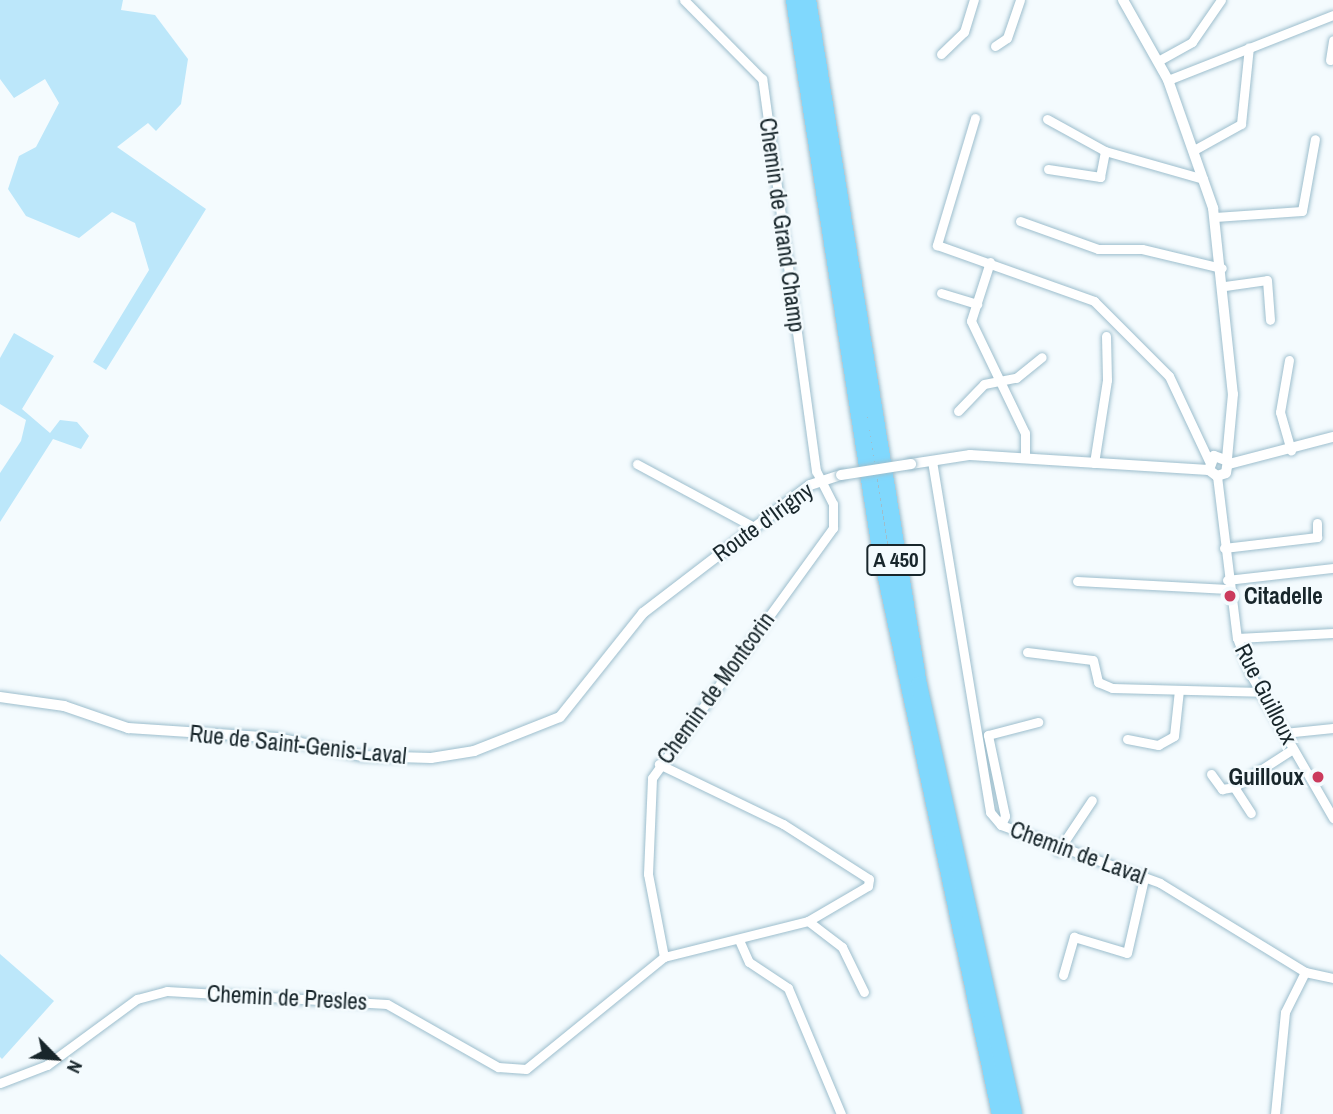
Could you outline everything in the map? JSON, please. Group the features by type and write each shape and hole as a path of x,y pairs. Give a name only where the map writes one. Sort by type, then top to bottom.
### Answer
{"highway":[{"name":"A 450","path":"794,0 880,549 1000,1114"},
{"name":"A 450","path":"808,0 917,673 1014,1114"}],"street":[{"name":"Chemin de Grand Champ","path":"684,0 762,79 816,471 823,479"},
{"path":"941,54 964,32 974,0"},
{"path":"995,46 1007,38 1020,0"},
{"path":"1123,0 1168,80 1195,150 1215,217 1225,286 1234,394 1228,462 1212,469"},
{"path":"1158,61 1192,42 1222,0"},
{"path":"1168,80 1333,15"},
{"path":"1329,60 1333,40"},
{"path":"1195,150 1241,124 1250,47"},
{"name":"Rue Guilloux","path":"975,118 937,245 1094,301 1130,333 1169,376 1212,469 1237,638 1260,692 1333,818"},
{"path":"1047,119 1105,151 1203,179"},
{"path":"1215,217 1302,211 1315,139"},
{"path":"1048,169 1100,177 1105,151"},
{"path":"1020,221 1098,249 1142,249 1222,268"},
{"path":"990,262 971,321 977,342 1002,381 1025,433 1025,457"},
{"path":"1225,286 1268,280 1270,320"},
{"path":"941,293 977,304"},
{"path":"1094,463 1107,380 1106,336"},
{"path":"958,411 984,384 1002,381 1042,358"},
{"path":"1289,360 1280,412 1291,450"},
{"name":"Route d'Irigny","path":"474,751 560,717 586,692 643,613 754,527 823,479 932,461 1025,457 1212,469 1228,462 1291,450 1333,437"},
{"name":"Chemin de Laval","path":"932,461 990,812 1001,825 1058,851 1144,878 1299,962 1305,972 1333,978"},
{"path":"637,464 754,527"},
{"name":"Chemin de Montcorin","path":"664,957 648,874 652,778 659,764 833,528 834,504 823,479"},
{"path":"1224,548 1317,537 1317,523"},
{"path":"1077,581 1228,585 1333,568"},
{"path":"1237,638 1333,633"},
{"path":"1027,652 1093,660 1098,682 1112,688 1260,692"},
{"path":"1127,739 1158,745 1174,736 1179,690"},
{"name":"Rue de Saint-Genis-Laval","path":"0,697 64,706 128,728 277,738 362,756 431,758 474,751"},
{"path":"1001,825 1005,816 988,735 1038,722"},
{"path":"1284,733 1333,728"},
{"path":"1211,774 1222,789 1234,787 1293,749"},
{"name":"Chemin de Presles","path":"0,1083 47,1065 137,999 167,991 387,1004 498,1067 526,1069 664,957 704,942 739,940 808,920 865,890 869,879 783,824 659,764"},
{"path":"1234,787 1251,813"},
{"path":"1058,851 1092,800"},
{"path":"1063,975 1074,937 1127,953 1144,878"},
{"path":"808,920 842,947 864,992"},
{"path":"739,940 749,962 788,988 841,1114"},
{"path":"1275,1114 1285,1012 1305,972"}],"shaded area":[{"path":"0,0 123,0 121,10 155,15 188,59 181,104 156,131 148,123 117,147 206,209 106,370 93,362 149,270 135,223 112,212 79,238 26,216 8,189 19,156 36,147 59,103 45,79 14,98 0,79"},
{"path":"14,333 54,356 22,409 50,433 60,420 77,422 89,436 81,449 53,439 0,522 0,473 21,441 26,420 0,404 0,358"},
{"path":"0,954 54,1001 2,1059 0,1057"}],"place":[{"name":"Citadelle","path":"1230,596"},
{"name":"Guilloux","path":"1318,777"}]}
